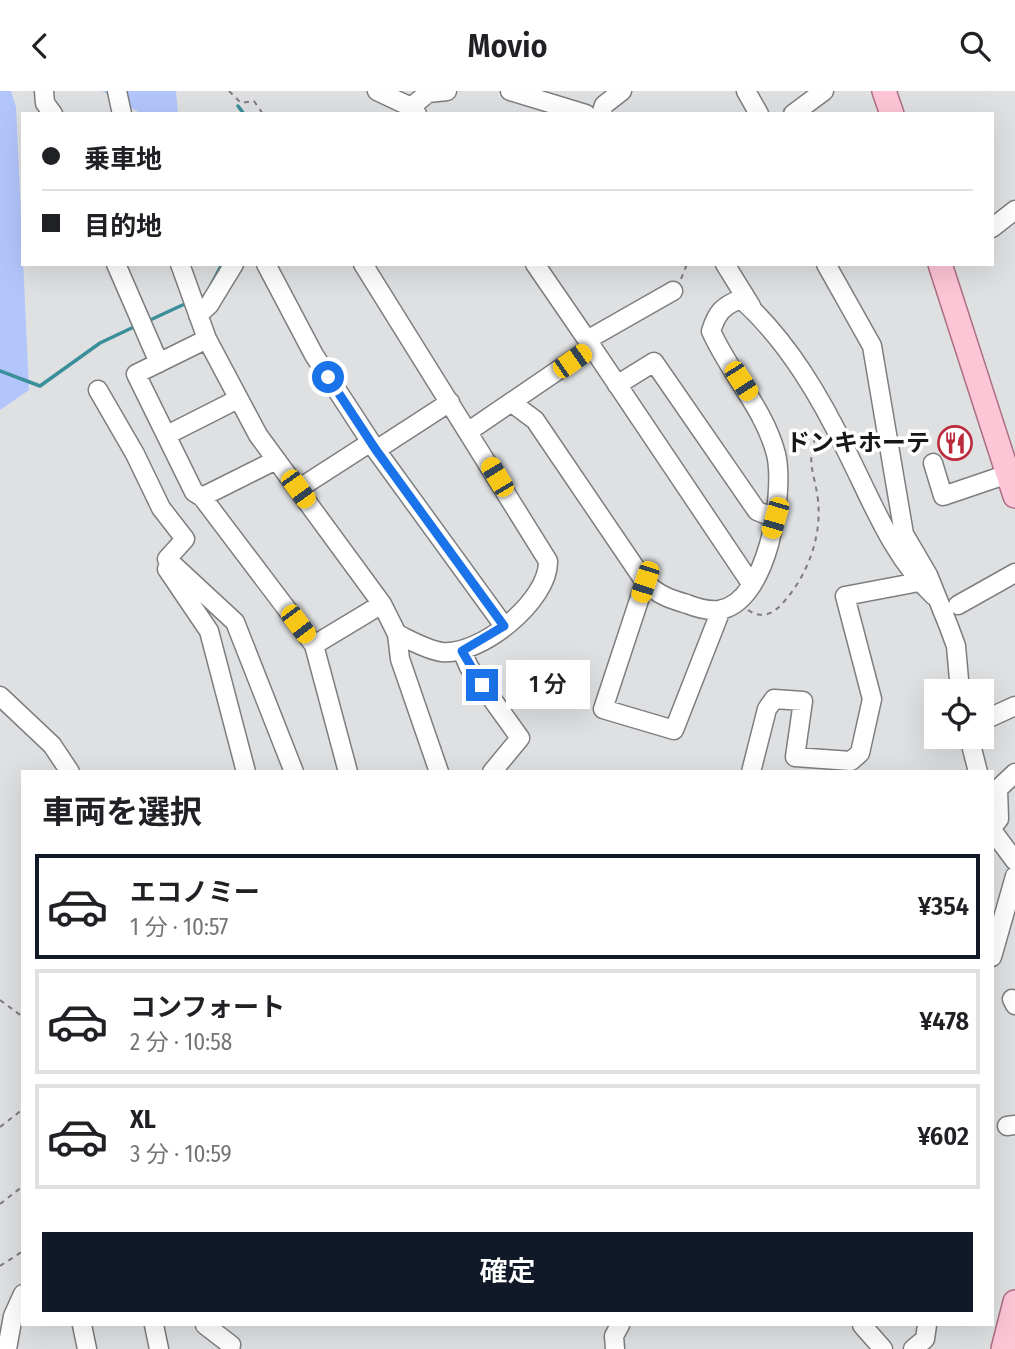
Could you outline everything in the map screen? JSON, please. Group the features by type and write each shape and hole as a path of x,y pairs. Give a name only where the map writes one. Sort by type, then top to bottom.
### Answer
{"main road":[{"path":"884,91 891,112"},
{"path":"941,266 1008,458 1015,496"},
{"path":"1003,1349 1015,1302"}],"street":[{"path":"44,91 45,103 52,112"},
{"path":"117,91 122,112"},
{"path":"377,91 414,110 427,92 447,91"},
{"path":"510,91 579,112"},
{"path":"602,112 604,105 622,91"},
{"path":"746,91 758,112"},
{"path":"796,112 824,91"},
{"path":"994,226 1015,210"},
{"path":"117,266 159,363"},
{"path":"181,266 207,339 238,398 276,460 382,604 397,634 400,659 438,770"},
{"path":"198,316 209,305 233,266"},
{"path":"267,266 314,355 374,446 504,626"},
{"path":"364,266 548,561 548,575 531,605 504,626 462,651 440,652 397,634"},
{"path":"536,266 752,585"},
{"path":"726,266 755,311 790,352 828,417 867,499 919,582 934,596"},
{"path":"827,266 872,346 904,534 928,575 934,596 956,646 959,679"},
{"path":"469,431 512,403 589,343 673,291"},
{"path":"645,582 603,709 674,730 728,605 752,585 775,518 780,492 776,456 765,422 711,331 717,313 728,303 741,299 755,311"},
{"path":"207,339 136,374 194,492 202,497 314,645 347,770"},
{"path":"617,385 654,362 757,511 775,518"},
{"path":"98,390 135,454 161,508 185,539 163,562 209,631 245,770"},
{"path":"167,435 238,398"},
{"path":"298,489 450,402"},
{"path":"512,403 535,420 645,582 658,595 700,609 728,605"},
{"path":"933,463 943,496 1008,458"},
{"path":"202,497 276,460"},
{"path":"167,559 235,622 293,770"},
{"path":"958,605 1015,573"},
{"path":"752,770 767,709 774,699 803,701 794,765 851,761 860,753 872,699 845,596 919,582"},
{"path":"314,645 382,604"},
{"path":"462,651 469,667 520,738 494,770"},
{"path":"0,696 52,745 68,770"},
{"path":"994,715 1015,706"},
{"path":"975,749 978,770"},
{"path":"994,826 999,819 998,789 1015,773"},
{"path":"994,832 1013,858 994,863"},
{"path":"994,950 1015,876"},
{"path":"7,1349 13,1316 21,1298"},
{"path":"82,1326 87,1349"},
{"path":"155,1326 159,1349"},
{"path":"206,1326 231,1345 230,1349"},
{"path":"615,1349 614,1336 619,1326"},
{"path":"863,1326 883,1349"}],"path":[{"path":"229,91 241,103 254,101 262,112"},
{"path":"728,605 756,616 769,615 792,593 815,549 819,518 810,468 812,447 818,430 828,417"},
{"path":"0,1000 21,1016"},
{"path":"0,1127 21,1111"},
{"path":"0,1204 21,1188"},
{"path":"0,1266 21,1252"}],"shaded area":[{"path":"0,91 11,91 16,107 21,266 23,266 29,390 0,410"},
{"path":"102,91 176,91 178,112 139,112"}],"waterway":[{"path":"238,106 242,112"},
{"path":"211,285 221,266"},
{"path":"148,321 189,302"},
{"path":"0,371 40,386 100,343 138,325"}],"place":[{"name":"ドンキホーテ","path":"955,443"}],"route":[{"path":"328,377 376,450 504,626 462,651 482,685"}]}
